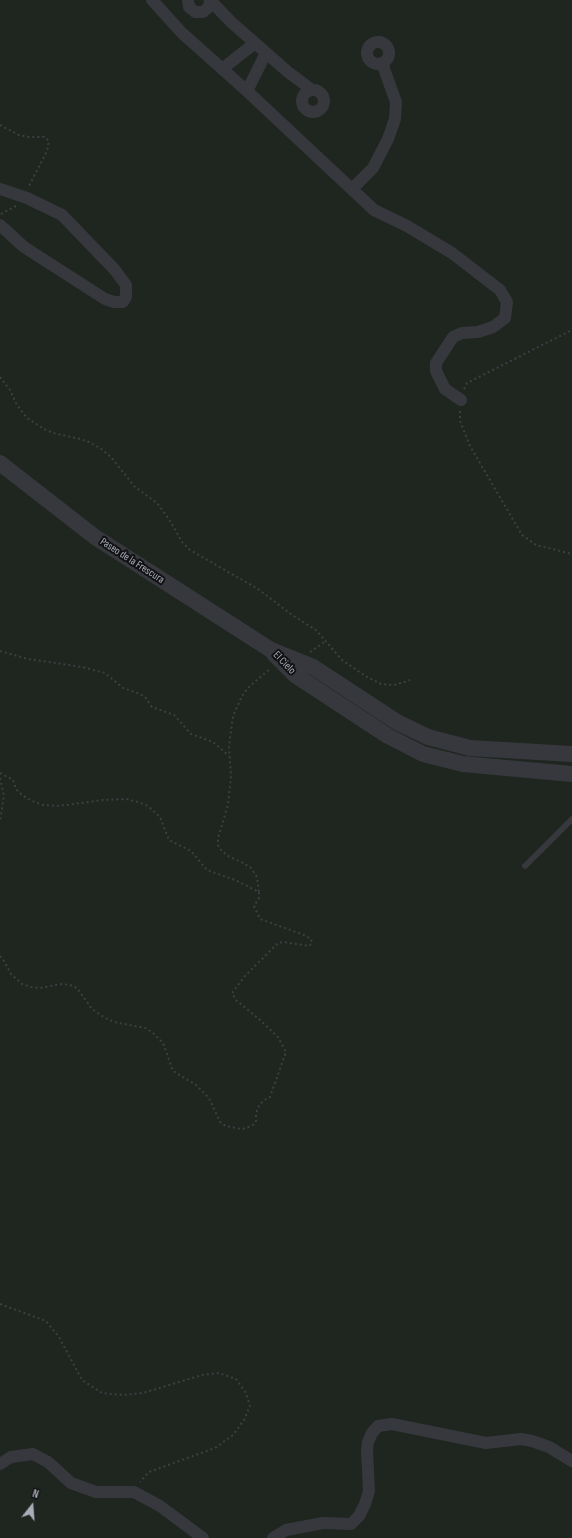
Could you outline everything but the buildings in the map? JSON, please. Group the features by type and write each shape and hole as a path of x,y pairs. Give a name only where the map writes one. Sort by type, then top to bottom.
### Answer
{"street":[{"path":"152,0 182,33 353,188 374,210 407,226 452,253 500,290 507,302 505,318 493,327 478,332 462,333 453,337 436,363 436,371 445,389 460,400"},
{"path":"188,0 189,7 195,12 203,12 209,7 210,0"},
{"path":"210,0 231,22 266,54 312,90"},
{"path":"222,69 255,43"},
{"path":"247,91 266,54"},
{"path":"353,188 373,168 388,139 395,119 396,102 382,63"},
{"path":"0,189 25,197 62,215 115,270 126,285 126,297 123,302 106,300 24,247 0,225"},
{"name":"Paseo de la Frescura","path":"0,463 95,537 270,650"},
{"name":"El Cielo","path":"270,650 295,675 382,732 423,754 463,764 572,774"},
{"name":"El Cielo","path":"270,650 312,667 397,722 428,737 470,748 572,754"},
{"path":"273,1538 286,1530 323,1523 352,1524 359,1516 369,1491 367,1446 372,1433 378,1426 392,1424 486,1443 520,1439 532,1441 549,1447 572,1461"},
{"path":"0,1464 11,1457 33,1454 48,1462 70,1483 96,1492 134,1492 160,1506 203,1538"}],"lane":[{"path":"525,866 572,819"}],"path":[{"path":"0,125 19,135 44,137 49,141 47,151 25,197 19,205 0,215"},
{"path":"572,330 467,383 460,400 460,421 470,446 522,535 536,545 572,554"},
{"path":"0,377 10,390 22,412 32,422 53,433 90,442 111,457 135,487 157,503 169,519 182,542 190,550 258,589 321,635 342,660 367,677 381,684 394,685 410,680"},
{"path":"0,651 105,673 123,688 145,697 152,707 174,715 191,734 213,742 229,756"},
{"path":"0,956 10,974 22,984 40,988 62,984 70,985 77,988 92,1009 105,1018 114,1022 145,1028 152,1032 163,1043 173,1072 196,1085 209,1098 220,1122 226,1126 240,1129 253,1125 256,1121 258,1106 270,1097 286,1052 278,1037 236,1000 232,993 244,977 278,943 283,942 310,946 312,943 310,939 304,935 260,919 254,906 259,898 257,877 251,868 228,856 221,850 218,845 218,838 228,805 231,776 229,756 233,716 242,696 262,675 272,668 285,665"},
{"path":"0,773 13,780 16,789 22,795 32,802 44,805 59,806 102,800 126,799 148,806 160,817 169,840 191,851 207,870 235,880 259,892"},
{"path":"0,778 4,796 3,810 0,820"},
{"path":"0,1304 46,1321 58,1337 82,1380 102,1393 123,1395 143,1393 202,1375 219,1373 236,1379 246,1393 250,1406 244,1420 233,1435 215,1448 149,1472 142,1479 134,1492"}],"shaded area":[{"path":"0,0 572,0 572,1538 0,1538"}]}
